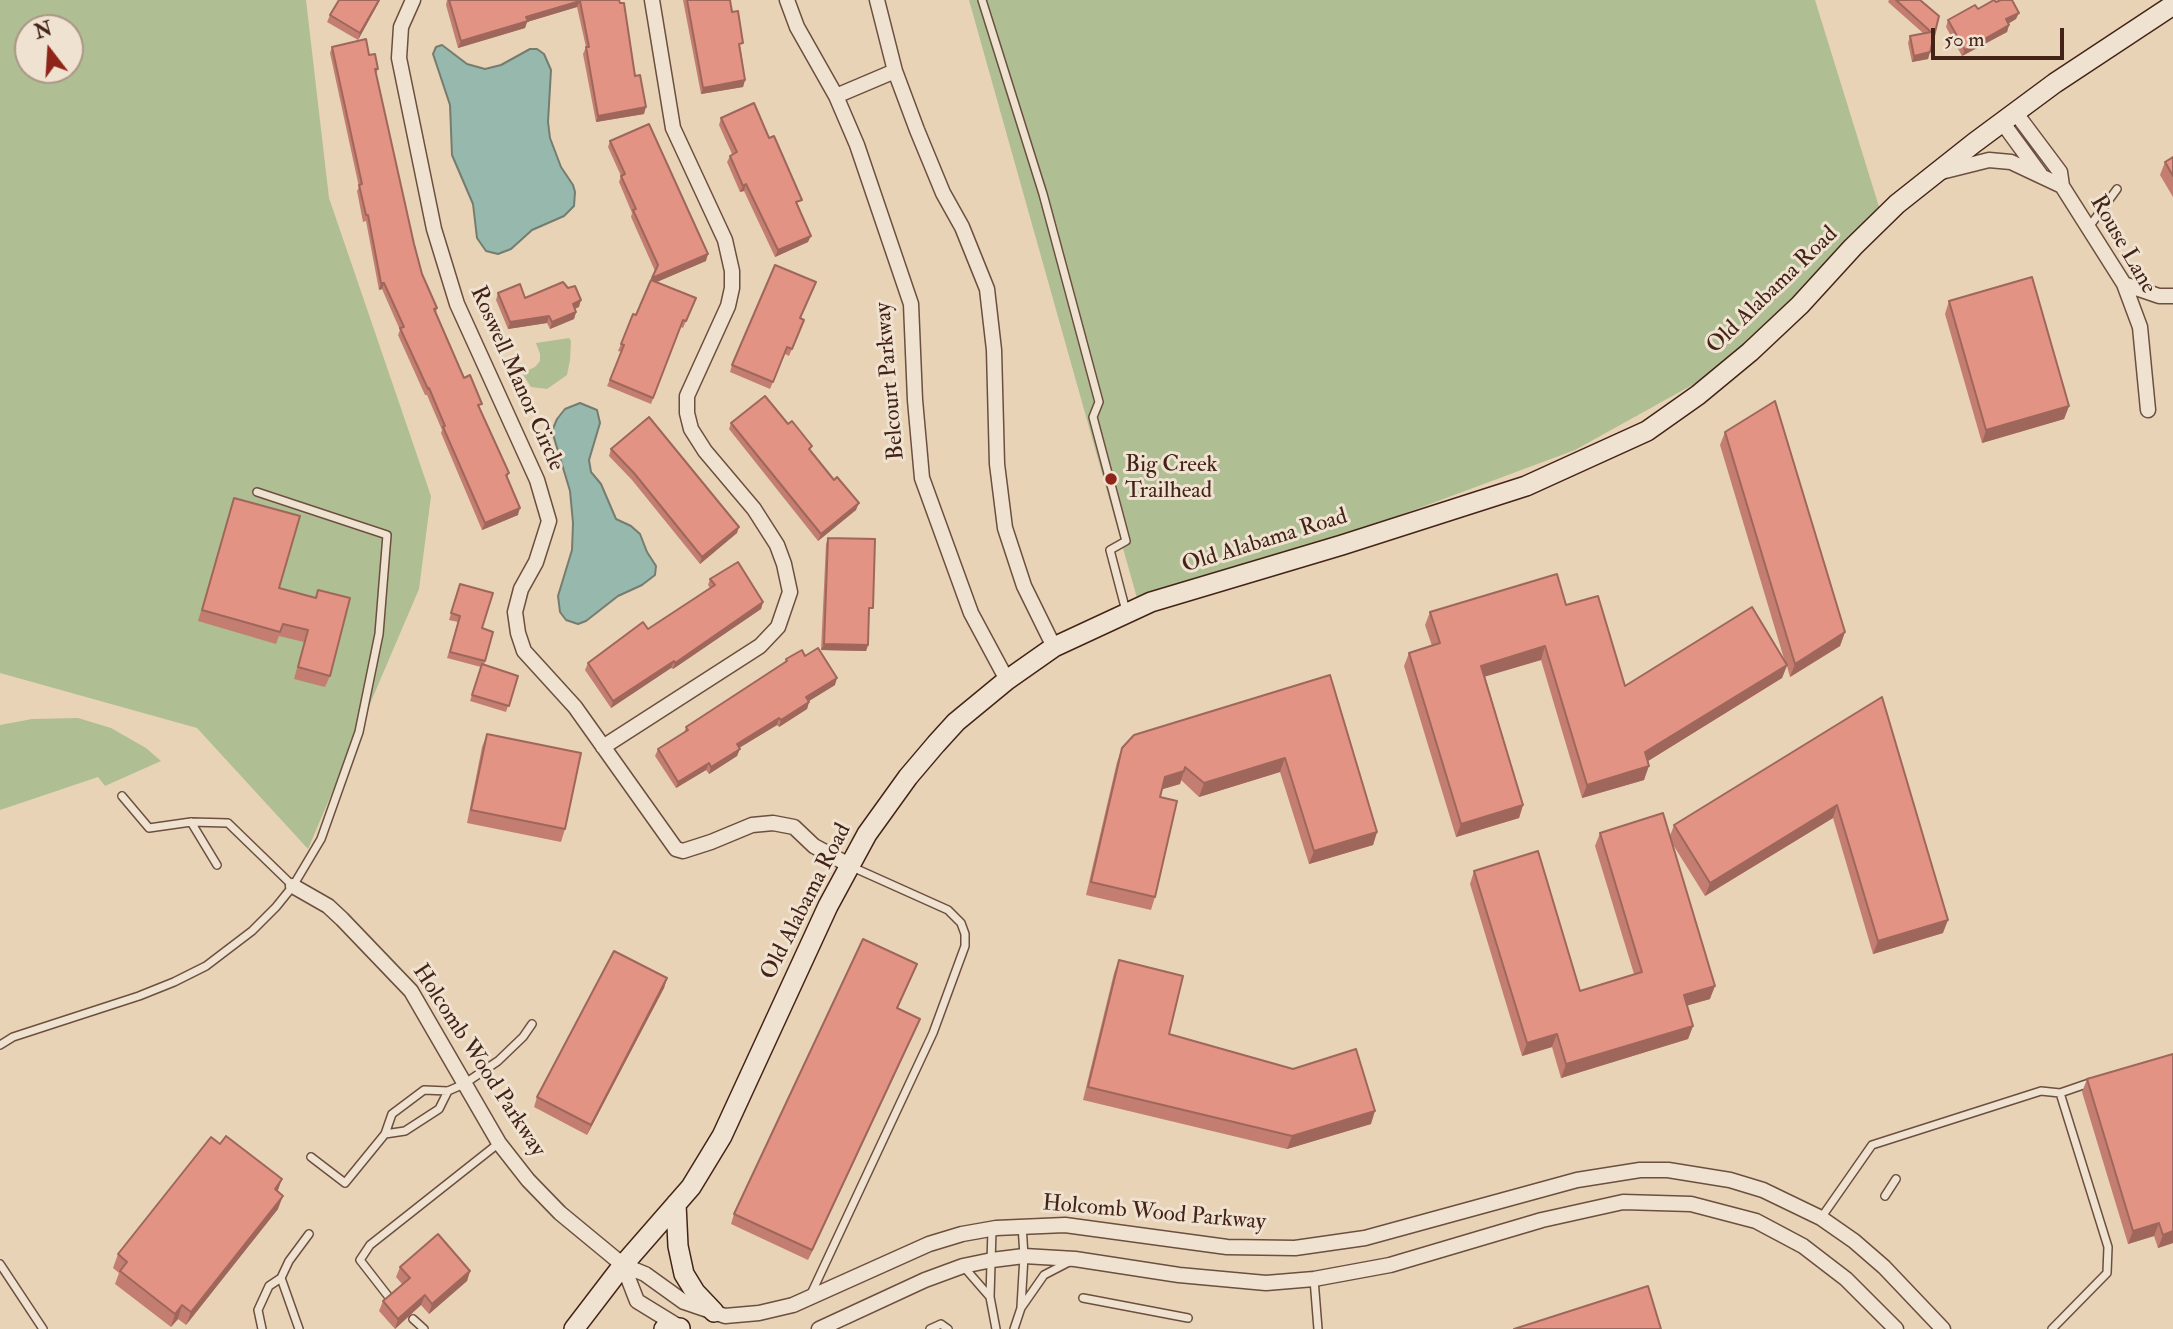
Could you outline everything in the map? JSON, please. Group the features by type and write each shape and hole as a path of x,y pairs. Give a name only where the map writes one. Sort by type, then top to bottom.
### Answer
{"main road":[{"name":"Old Alabama Road","path":"574,1329 623,1265 691,1187 722,1136 849,865 867,834 908,777 956,722 1007,680 1054,647 1127,611 1151,601 1342,545 1526,486 1647,431 1698,395 1750,352 1800,305 1897,204 2055,83 2173,5"},
{"path":"676,1204 678,1246 684,1273 695,1292 714,1312"}],"street":[{"name":"Roswell Manor Circle","path":"413,0 401,27 399,58 439,248 457,304 537,480 549,521 536,562 522,589 515,612 524,651 575,708 676,849 683,850 711,842 752,825 773,823 793,827 814,846 849,865"},
{"path":"603,747 761,646 778,627 790,592 777,545 754,509 705,451 691,429 687,413 687,396 728,306 732,271 725,240 673,128 652,0"},
{"name":"Belcourt Parkway","path":"787,0 797,27 836,96 857,145 911,304 922,478 971,613 1007,680"},
{"path":"877,0 895,71 943,193 962,227 987,289 994,350 997,464 1005,528 1024,586 1054,647"},
{"path":"836,96 895,71"},
{"name":"Rouse Lane","path":"2009,117 2041,176"},
{"name":"Rouse Lane","path":"2009,117 2060,172 2062,186 2124,284 2140,327 2148,410"},
{"name":"Rouse Lane","path":"1935,174 1989,160 2011,162 2062,186"},
{"path":"2124,284 2159,296 2173,296"},
{"name":"Holcomb Wood Parkway","path":"293,886 327,906 342,919 411,991 499,1143 528,1180 560,1213 623,1265 645,1274 684,1302 725,1316 758,1313 793,1305 929,1244 992,1228 1065,1225 1227,1247 1295,1248 1365,1238 1577,1180 1640,1170 1668,1170 1730,1180 1763,1190 1821,1219 1854,1241 1884,1267 1943,1329"},
{"path":"819,1329 925,1280 962,1266 992,1260 1024,1256 1074,1259 1179,1275 1266,1283 1314,1279 1390,1265 1542,1220 1623,1202 1691,1204 1756,1221 1803,1245 1846,1279 1896,1329"},
{"name":"Holcomb Wood Parkway","path":"623,1265 638,1301 676,1328"}],"lane":[{"path":"982,0 1043,194 1099,402 1093,417 1126,541 1110,550 1127,611"},
{"path":"2089,228 2117,189"},
{"path":"0,1045 13,1037 139,996 206,966 252,931 276,907 293,886 321,839 359,732 379,635 387,535 257,492"},
{"path":"122,796 149,828 191,822 228,822 293,886"},
{"path":"191,822 217,865"},
{"path":"809,1298 933,1033 965,946 961,923 948,911 849,865"},
{"path":"311,1157 345,1183 385,1134 392,1114 424,1090 448,1091 464,1084 498,1061 533,1024"},
{"path":"1821,1219 1872,1145 2041,1091 2060,1093 2098,1081"},
{"path":"385,1134 405,1131 439,1109 448,1091"},
{"path":"2052,1329 2107,1273 2108,1247 2060,1093"},
{"path":"388,1296 360,1260 370,1245 499,1143"},
{"path":"1885,1196 1896,1179"},
{"path":"1014,1329 1021,1308 1024,1256 1022,1225"},
{"path":"992,1228 990,1297 996,1329"},
{"path":"262,1329 258,1310 269,1286 281,1278 289,1261 309,1234"},
{"path":"1021,1308 1044,1275 1074,1259"},
{"path":"0,1264 43,1329"},
{"path":"962,1266 990,1297"},
{"path":"281,1278 299,1329"},
{"path":"1314,1279 1318,1329"},
{"path":"1083,1298 1188,1318"},
{"path":"413,1319 424,1329"},
{"path":"930,1329 941,1324 948,1329"}],"green space":[{"path":"0,0 306,0 329,198 431,496 419,589 308,849 197,728 0,673"},
{"path":"969,0 1815,0 1880,210 1721,369 1575,450 1379,523 1137,598"},
{"path":"569,338 570,360 567,375 547,389 531,387 522,373 535,367 540,361 536,343"},
{"path":"78,718 111,728 146,748 161,761 105,786 98,777 0,810 0,725 32,719"}],"water":[{"path":"442,45 467,64 485,69 501,65 530,49 537,49 544,54 551,70 548,122 550,138 561,167 573,185 574,206 564,216 532,230 511,249 498,254 486,251 477,238 473,204 452,155 450,105 433,54 436,47"},
{"path":"580,403 597,410 600,423 589,460 591,472 601,484 616,519 640,534 656,566 655,575 642,585 618,596 586,621 578,624 566,620 560,612 558,596 572,550 573,523 570,491 552,431 565,409"}],"building":[{"path":"339,0 379,0 360,33 330,15"},
{"path":"449,0 619,0 624,3 635,76 640,75 646,107 598,116 580,1 526,17 528,21 461,41"},
{"path":"687,0 730,0 732,12 738,11 743,43 739,44 745,80 703,88"},
{"path":"1896,0 1920,0 1939,16 1930,52 1914,56 1910,36 1931,32"},
{"path":"1994,0 2012,0 2019,13 2006,19 2009,25 1965,50 1948,20 1975,5 1978,9"},
{"path":"366,39 369,55 375,54 378,69 375,69 422,274 464,378 470,375 482,404 478,405 509,473 506,475 520,508 485,523 429,388 400,328 404,327 384,283 381,283 332,47"},
{"path":"754,103 769,138 774,136 802,200 796,202 811,236 778,250 730,156 737,152 721,118"},
{"path":"649,124 708,254 652,278 658,265 633,210 636,209 621,176 625,174 610,141"},
{"path":"2173,157 2173,176 2165,162"},
{"path":"775,265 816,282 800,318 804,320 792,349 787,347 773,382 732,365"},
{"path":"2032,277 2069,406 1986,430 1949,301"},
{"path":"651,280 696,298 686,321 683,320 653,398 610,380 633,314 636,315"},
{"path":"563,282 568,288 575,286 581,300 573,304 576,312 552,322 549,316 510,322 498,293 520,284 525,298"},
{"path":"765,396 788,424 792,421 812,446 809,449 834,480 837,477 859,503 821,534 731,423"},
{"path":"1775,401 1845,632 1795,664 1725,432"},
{"path":"649,417 739,527 702,557 634,473 611,449"},
{"path":"234,498 300,516 279,588 316,598 318,590 350,598 330,676 298,667 308,630 283,624 280,632 202,610"},
{"path":"828,538 875,539 873,608 869,608 868,645 824,644"},
{"path":"738,562 763,602 675,663 674,661 613,701 588,663 643,622 648,629 715,585 710,579"},
{"path":"1557,574 1566,605 1598,596 1625,686 1752,607 1787,665 1645,752 1649,766 1587,785 1545,646 1481,666 1523,805 1461,824 1409,653 1440,643 1430,612"},
{"path":"460,584 493,593 482,628 493,632 485,661 450,652 460,616 451,613"},
{"path":"818,648 837,678 806,697 809,702 737,744 740,749 711,767 709,763 678,782 658,749 688,730 686,727 787,661 786,659 802,650 805,656"},
{"path":"482,664 518,676 509,706 472,695"},
{"path":"1330,675 1377,832 1314,851 1285,758 1204,783 1185,767 1184,771 1165,777 1160,797 1177,801 1155,897 1091,882 1122,748 1134,735"},
{"path":"1882,697 1948,920 1878,941 1837,805 1710,883 1674,825"},
{"path":"487,734 581,753 565,829 471,810"},
{"path":"1663,813 1715,986 1684,995 1693,1026 1566,1064 1557,1034 1527,1043 1474,871 1538,851 1580,991 1642,972 1600,833"},
{"path":"863,939 917,964 897,1008 920,1019 812,1250 734,1214"},
{"path":"614,951 667,978 591,1125 537,1097"},
{"path":"1119,960 1183,976 1169,1034 1293,1069 1356,1049 1375,1111 1292,1136 1088,1087"},
{"path":"2173,1054 2173,1231 2163,1235 2159,1223 2133,1231 2087,1079"},
{"path":"226,1136 282,1179 275,1189 283,1196 191,1312 182,1305 175,1314 120,1271 127,1262 118,1254 211,1137 220,1144"},
{"path":"438,1234 470,1271 432,1304 425,1295 398,1319 383,1301 410,1278 400,1267"},
{"path":"1648,1286 1661,1329 1514,1329"}],"place":[{"name":"Big Creek Trailhead","path":"1111,479"}]}
